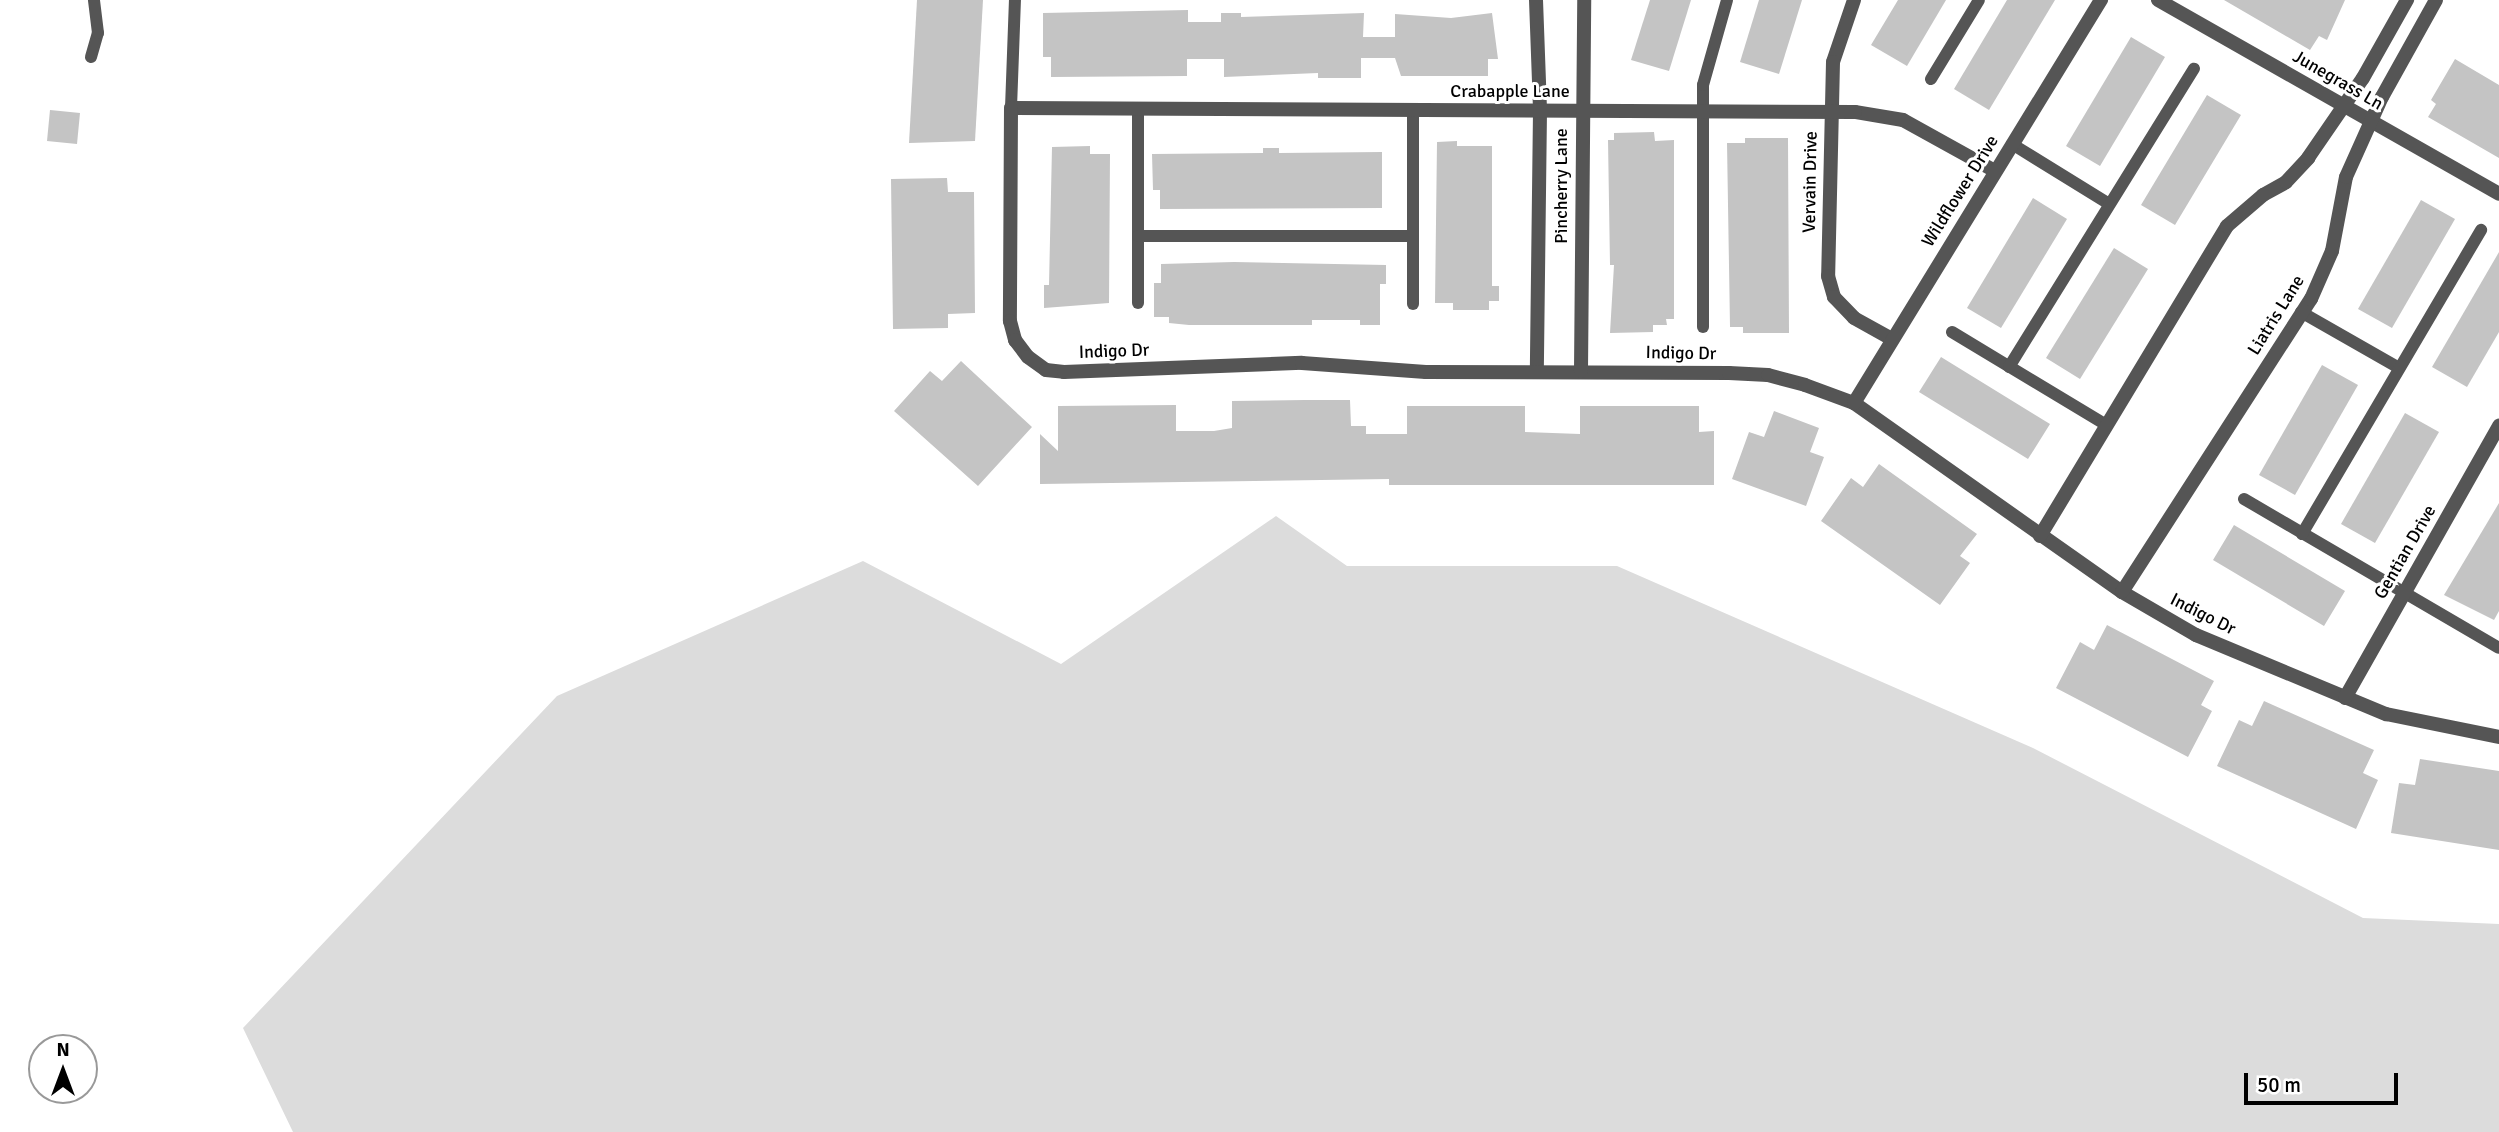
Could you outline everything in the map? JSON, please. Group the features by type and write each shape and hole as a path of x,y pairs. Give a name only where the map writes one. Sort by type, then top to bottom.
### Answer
{"street":[{"name":"Pincherry Lane","path":"1536,0 1540,111 1537,371"},
{"name":"Pincherry Lane","path":"1581,372 1580,110 1584,0"},
{"name":"Vervain Drive","path":"1854,0 1833,62 1829,110 1828,276 1833,297 1854,318 1890,338"},
{"name":"Wildflower Drive","path":"1854,403 1890,338 2101,0"},
{"name":"Junegrass Ln","path":"2158,0 2499,194"},
{"path":"2039,536 2227,226 2263,195 2286,183 2345,104 2407,0"},
{"name":"Liatris Lane","path":"2122,592 2324,274 2332,251 2339,197 2372,121 2436,0"},
{"name":"Crabapple Lane","path":"1011,108 1829,110 1903,120 1995,171"},
{"name":"Indigo Dr","path":"1011,108 1010,321 1015,340 1046,370 1130,371 1256,362 1426,372 1768,375 1854,403 2039,536 2122,592 2196,635 2386,714 2499,737"},
{"name":"Gentian Drive","path":"2345,698 2499,426"}],"lane":[{"path":"91,57 98,33 94,0"},
{"path":"1011,108 1016,0"},
{"path":"1703,327 1702,110 1705,68 1727,0"},
{"path":"1931,79 1979,0"},
{"path":"2009,367 2194,69"},
{"path":"1413,109 1413,303"},
{"path":"1138,110 1138,303"},
{"path":"2012,144 2109,204"},
{"path":"2302,534 2481,230"},
{"path":"1138,236 1413,236"},
{"path":"2301,312 2399,368"},
{"path":"1952,332 2106,425"},
{"path":"2244,499 2499,648"}],"shaded area":[{"path":"1276,516 1347,566 1617,566 2033,748 2363,918 2499,924 2499,1132 293,1132 243,1028 557,696 863,561 1061,664"}],"building":[{"path":"917,0 983,0 975,141 909,143"},
{"path":"1650,0 1691,0 1669,71 1631,60"},
{"path":"1759,0 1802,0 1779,74 1740,62"},
{"path":"1898,0 1946,0 1907,66 1871,45"},
{"path":"2007,0 2055,0 1989,110 1954,89"},
{"path":"2224,0 2345,0 2327,40 2319,36 2310,50"},
{"path":"1188,10 1188,22 1221,22 1221,13 1241,13 1241,17 1364,13 1363,37 1395,37 1395,14 1451,18 1492,13 1498,59 1488,59 1488,76 1401,76 1395,58 1361,58 1361,78 1318,78 1318,73 1224,77 1224,59 1187,59 1187,76 1051,77 1051,57 1043,57 1043,13"},
{"path":"2131,37 2165,57 2100,166 2066,146"},
{"path":"2455,59 2499,85 2499,158 2428,117 2436,104 2431,100"},
{"path":"2207,95 2241,115 2175,225 2141,205"},
{"path":"50,110 80,113 77,144 47,141"},
{"path":"1654,132 1655,141 1674,140 1674,319 1666,319 1667,325 1653,325 1653,332 1610,333 1614,265 1610,265 1608,140 1614,140 1614,133"},
{"path":"1745,138 1788,138 1789,333 1743,333 1743,327 1730,327 1727,143 1745,143"},
{"path":"1457,141 1457,146 1492,146 1492,286 1499,286 1499,301 1489,301 1489,310 1453,310 1453,303 1435,303 1437,142"},
{"path":"1090,146 1090,154 1110,154 1109,303 1044,308 1044,285 1049,285 1052,147"},
{"path":"1263,148 1279,148 1279,153 1382,152 1382,208 1160,209 1160,190 1153,190 1152,154 1263,153"},
{"path":"947,178 948,192 974,192 975,313 948,314 948,328 893,329 891,179"},
{"path":"2033,198 2067,219 2001,328 1967,308"},
{"path":"2421,200 2455,219 2392,328 2358,309"},
{"path":"2114,248 2148,269 2080,379 2046,358"},
{"path":"2499,252 2499,332 2467,387 2432,367"},
{"path":"1234,262 1386,265 1386,284 1380,284 1380,325 1360,325 1360,320 1312,320 1312,325 1189,325 1169,323 1169,317 1154,317 1154,283 1161,283 1161,264"},
{"path":"1941,357 2050,424 2028,459 1919,392"},
{"path":"961,361 1032,427 978,486 894,411 930,371 942,381"},
{"path":"2322,365 2358,385 2295,495 2259,475"},
{"path":"1350,400 1351,426 1366,426 1366,434 1407,434 1407,406 1525,406 1525,432 1580,434 1580,406 1699,406 1699,432 1714,431 1714,485 1389,485 1389,479 1040,484 1040,434 1058,451 1058,406 1176,405 1176,431 1214,431 1232,428 1232,401"},
{"path":"1774,411 1819,428 1810,452 1824,457 1806,506 1732,479 1749,432 1764,437"},
{"path":"2405,413 2439,432 2375,543 2341,524"},
{"path":"1879,464 1977,534 1960,556 1970,563 1940,605 1821,521 1851,478 1863,487"},
{"path":"2499,503 2499,611 2494,620 2444,595"},
{"path":"2234,525 2345,591 2324,626 2213,560"},
{"path":"2107,625 2214,681 2201,705 2212,711 2188,757 2056,688 2080,642 2094,650"},
{"path":"2264,701 2374,750 2363,773 2378,780 2356,829 2217,766 2239,720 2252,726"},
{"path":"2420,759 2499,771 2499,850 2391,833 2399,783 2415,785"}]}
